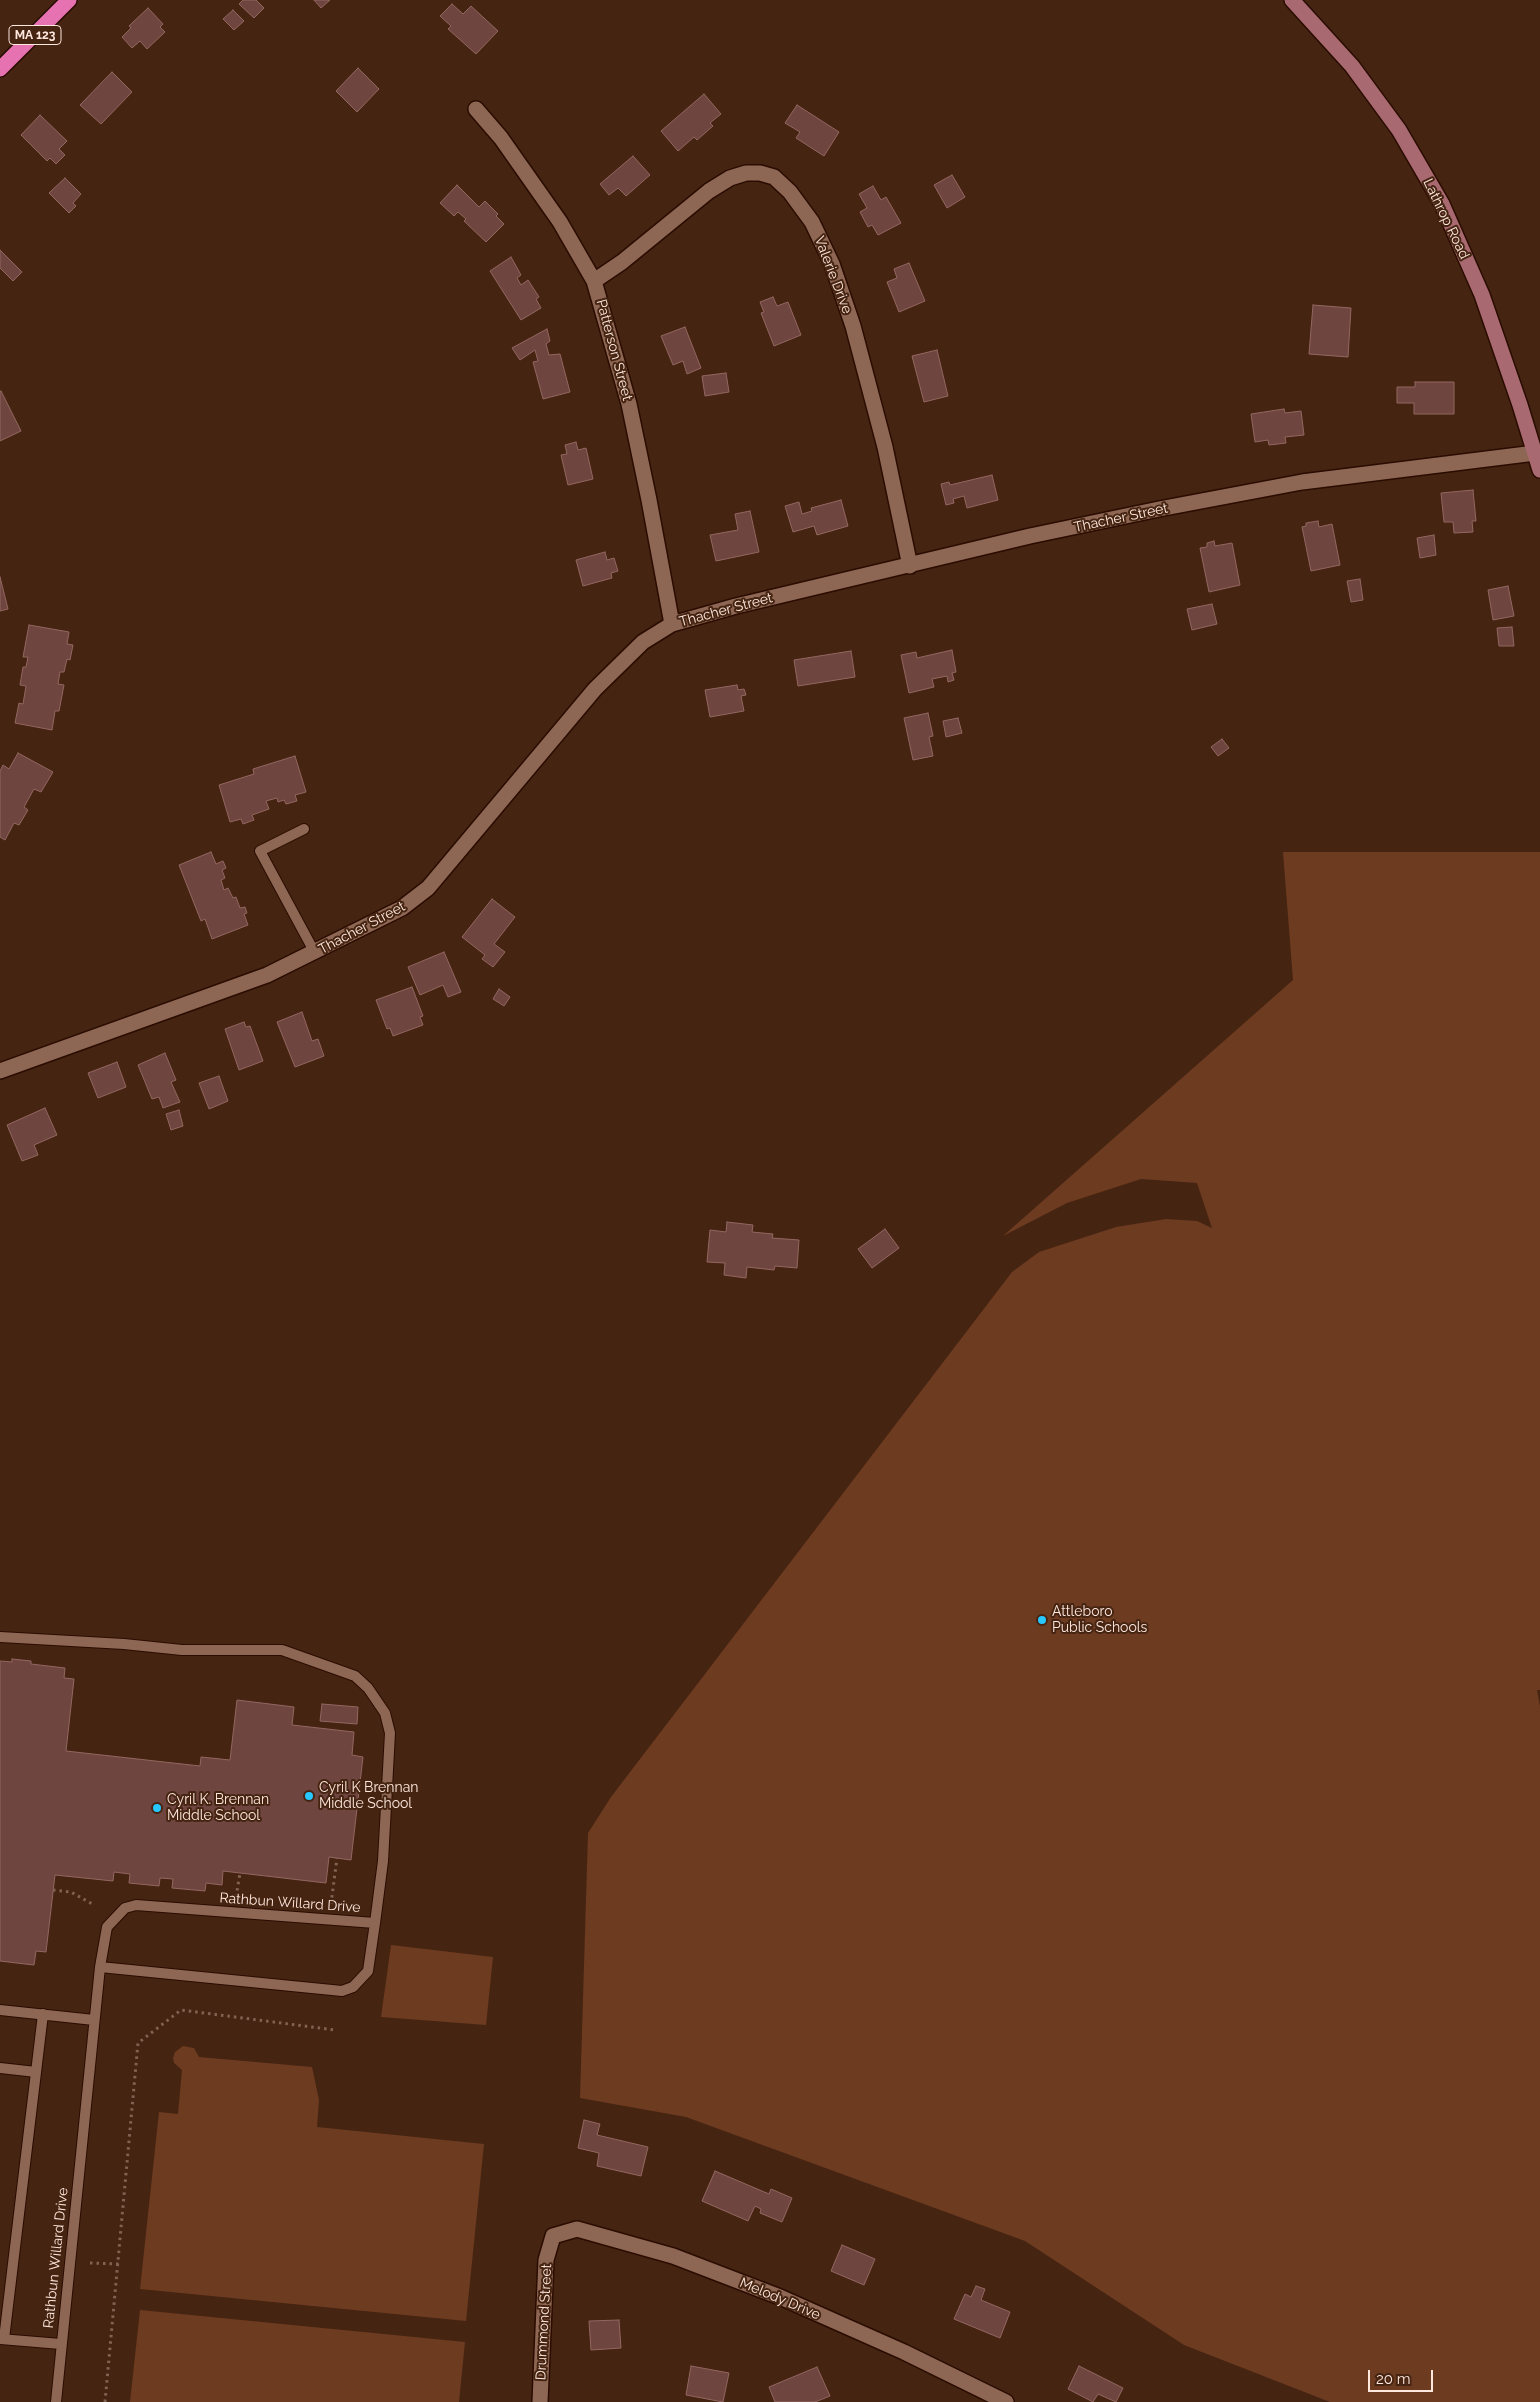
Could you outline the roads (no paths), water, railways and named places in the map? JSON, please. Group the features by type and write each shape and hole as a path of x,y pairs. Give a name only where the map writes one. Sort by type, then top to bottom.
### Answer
{"highway":[{"name":"MA 123","path":"0,69 69,0"}],"main road":[{"name":"Lathrop Road","path":"1292,0 1352,66 1399,130 1442,204 1482,295 1540,470"}],"street":[{"name":"Patterson Street","path":"476,109 501,138 560,222 594,281 629,404 672,624"},
{"name":"Valerie Drive","path":"594,281 622,262 709,190 730,178 746,173 760,173 774,178 790,192 812,222 832,264 853,326 885,448 910,566"},
{"name":"Thacher Street","path":"0,1071 227,991 315,953 402,908 428,888 595,689 643,642 672,624 736,606 1030,536 1302,482 1535,452"},
{"name":"Melody Drive","path":"551,2244 553,2236 577,2229 673,2256 797,2305 904,2352 1006,2402"},
{"name":"Drummond Street","path":"540,2402 546,2260 551,2244"}],"lane":[{"path":"304,828 260,851 315,953"},
{"path":"0,1637 124,1644 182,1650 282,1650 355,1676 368,1688 385,1713 390,1733 383,1862 375,1923"},
{"name":"Rathbun Willard Drive","path":"56,2402 94,2020 100,1967 108,1927 125,1908 136,1905 375,1923 368,1971 353,1987 342,1991 100,1967"},
{"path":"0,2010 94,2020"},
{"path":"44,2014 2,2339 61,2344"},
{"path":"0,2068 36,2072"}],"place":[{"name":"Attleboro Public Schools","path":"1042,1620"},
{"name":"Cyril K Brennan Middle School","path":"309,1796"},
{"name":"Cyril K. Brennan Middle School","path":"157,1808"}]}
